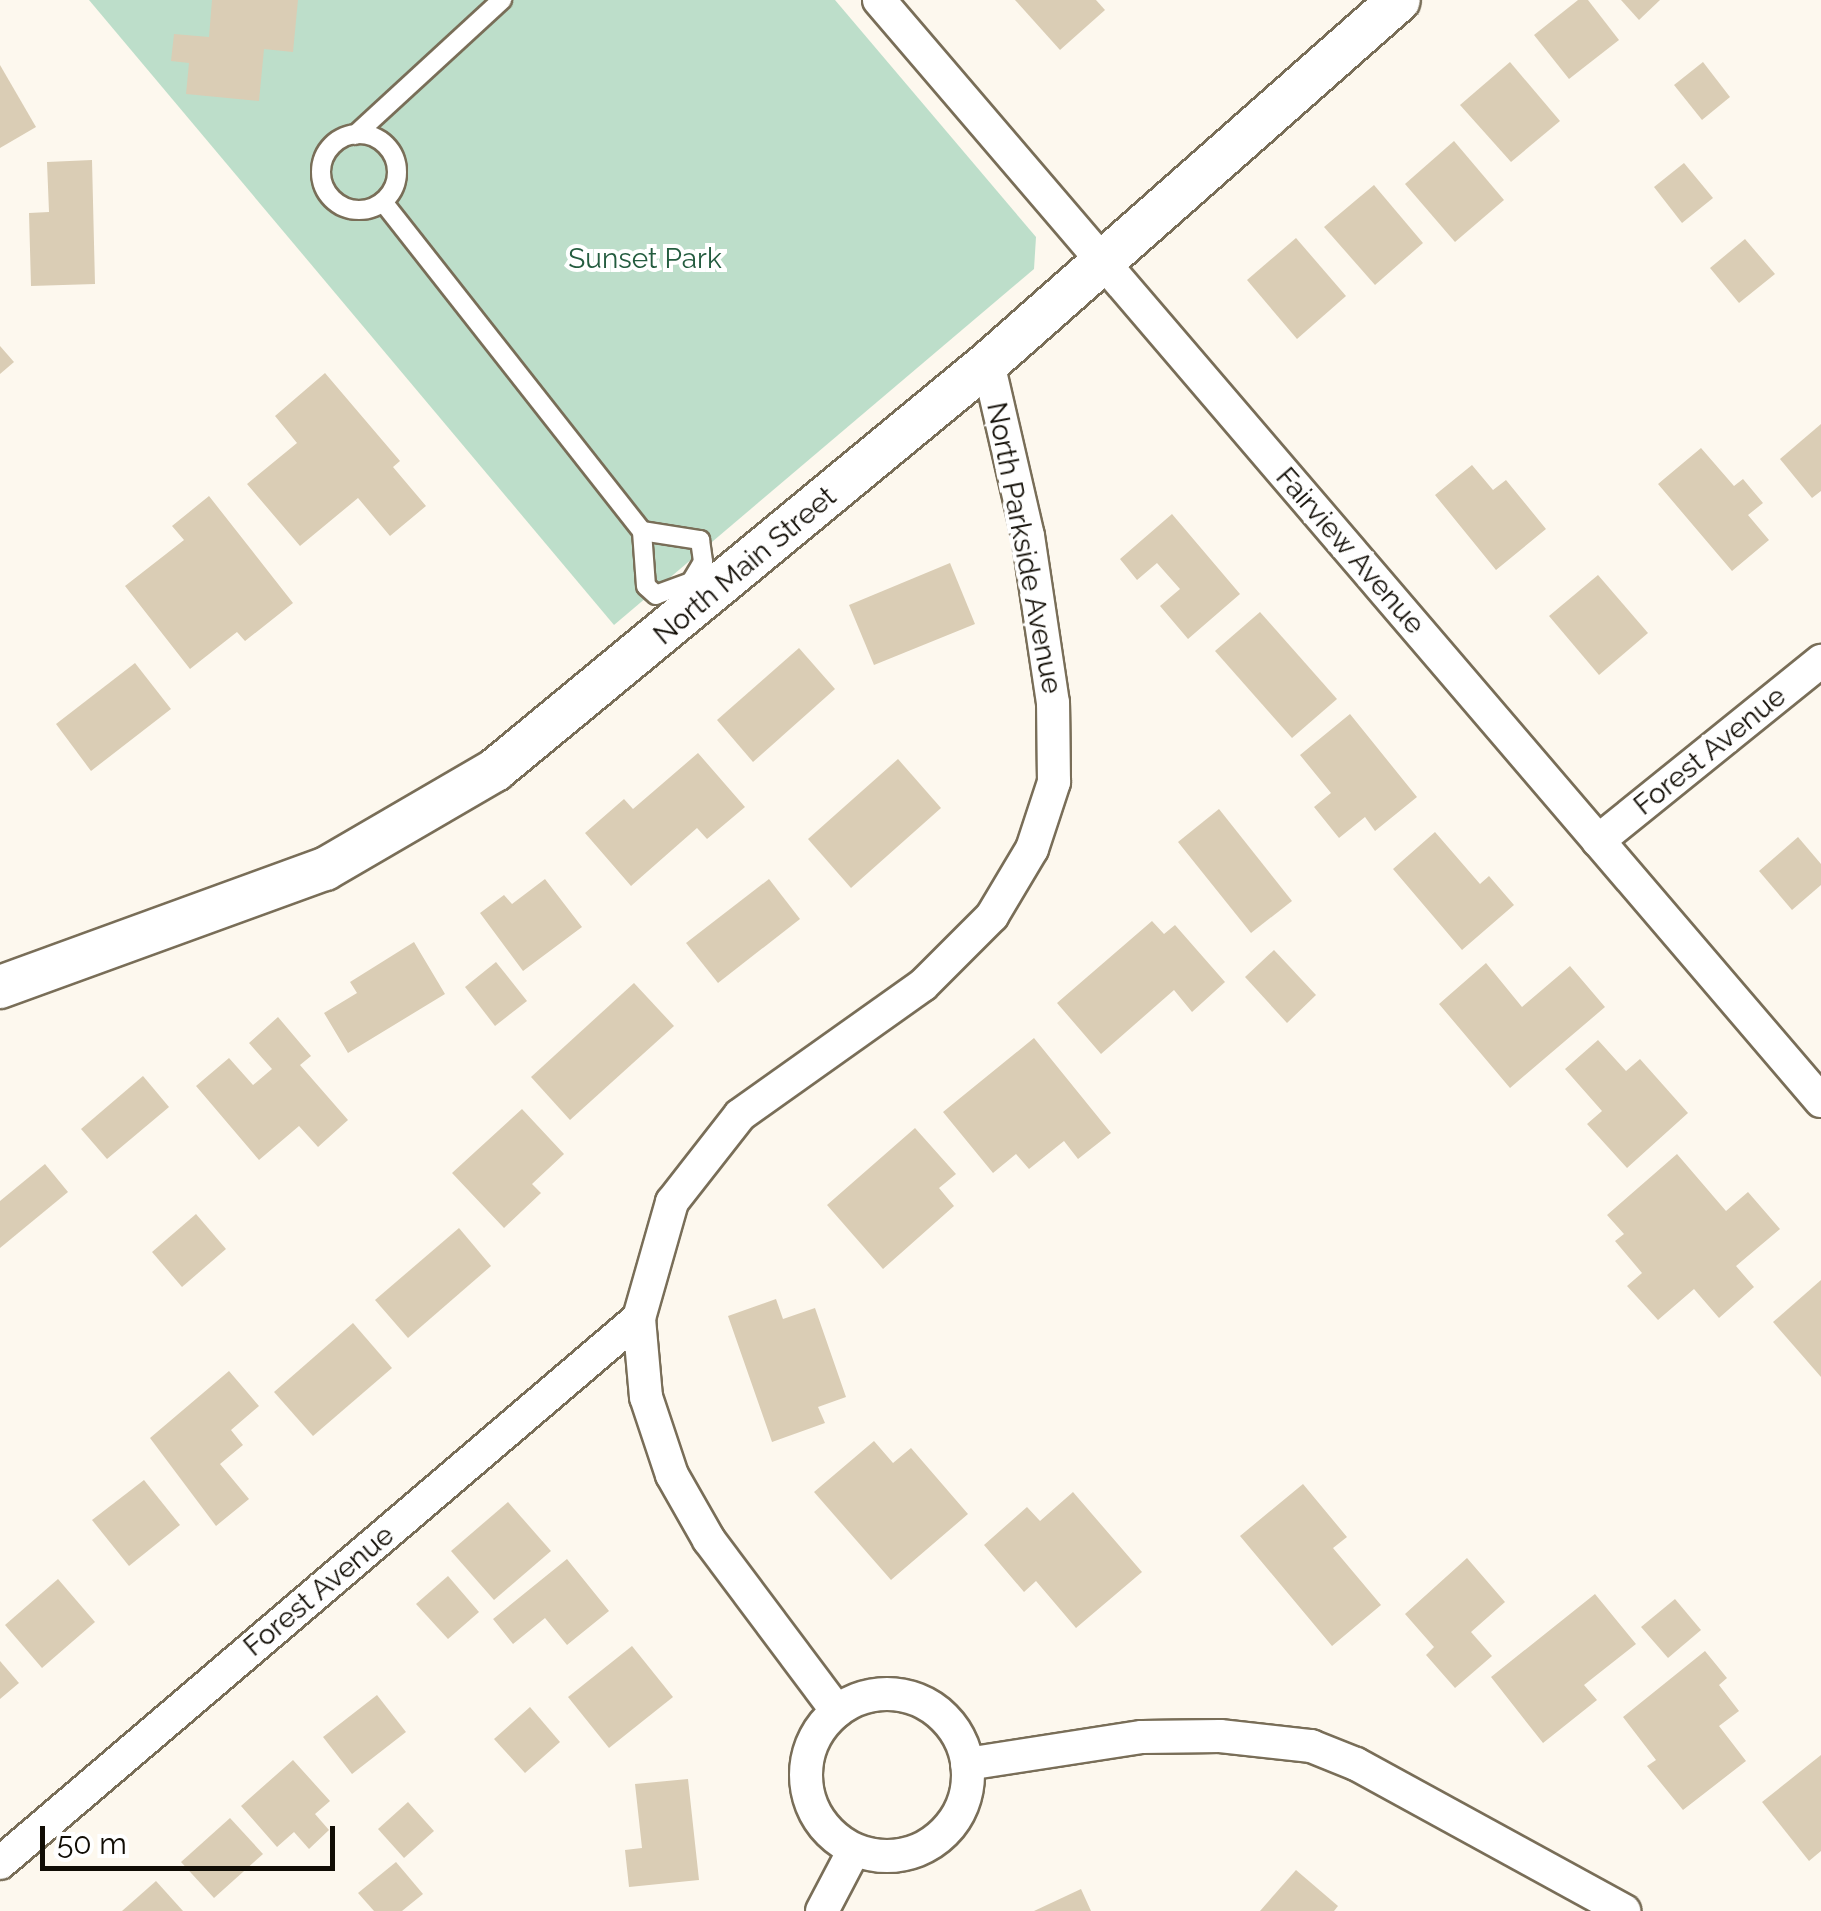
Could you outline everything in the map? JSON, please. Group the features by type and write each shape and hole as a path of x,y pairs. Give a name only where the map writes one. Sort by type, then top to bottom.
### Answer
{"street":[{"name":"Fairview Avenue","path":"880,0 1821,1101"},
{"name":"North Main Street","path":"0,988 352,856 495,770 698,591 988,363 1399,0"},
{"name":"North Parkside Avenue","path":"837,1711 709,1540 672,1475 646,1397 639,1318 672,1202 729,1128 967,945 1032,849 1054,782 1053,702 1028,536 988,363"},
{"name":"Forest Avenue","path":"1598,841 1821,661"},
{"name":"Forest Avenue","path":"0,1863 639,1318"},
{"path":"889,1693 920,1700 946,1718 967,1764 962,1809 944,1835 917,1852 885,1858 854,1850 827,1832 810,1804 805,1772 811,1742 837,1711 858,1698 889,1693"},
{"path":"967,1764 1142,1738 1220,1736 1311,1746 1356,1764 1624,1911"},
{"path":"822,1911 854,1850"}],"lane":[{"path":"355,135 378,140 395,158 396,182 383,202 347,208 327,193 325,156 355,135 502,0"},
{"path":"383,202 642,531 646,586 656,596 698,591 703,562 700,540 642,531"}],"green space":[{"name":"Sunset Park","path":"89,0 835,0 1036,237 1034,269 614,625"}],"building":[{"path":"212,0 298,0 293,52 264,49 259,101 186,94 189,63 171,61 174,34 209,37"},
{"path":"1015,0 1096,0 1105,10 1060,50"},
{"path":"1578,0 1588,0 1619,40 1569,79 1534,35"},
{"path":"1621,0 1660,0 1639,20"},
{"path":"1510,62 1560,121 1511,162 1460,105"},
{"path":"1703,62 1730,97 1702,120 1674,85"},
{"path":"0,65 36,127 0,148"},
{"path":"1454,141 1504,200 1455,242 1405,184"},
{"path":"92,160 95,284 31,286 29,213 49,212 47,162"},
{"path":"1684,163 1713,198 1682,223 1654,187"},
{"path":"1374,185 1423,243 1375,285 1324,227"},
{"path":"1296,238 1346,296 1297,339 1247,280"},
{"path":"1745,239 1775,274 1739,303 1710,268"},
{"path":"0,346 14,362 0,374"},
{"path":"325,373 400,461 393,467 426,506 390,536 358,498 300,546 247,484 297,443 275,416"},
{"path":"1821,424 1821,491 1812,498 1780,459"},
{"path":"1701,448 1734,486 1743,479 1763,503 1748,515 1769,540 1732,571 1658,484"},
{"path":"1472,465 1493,490 1506,480 1546,529 1496,570 1435,495"},
{"path":"209,496 293,603 245,641 237,632 190,669 125,586 184,540 172,526"},
{"path":"1172,514 1240,594 1188,639 1160,606 1180,589 1157,563 1137,580 1120,559"},
{"path":"950,563 975,624 874,665 849,605"},
{"path":"1598,575 1648,633 1599,675 1549,616"},
{"path":"1260,612 1337,699 1292,738 1215,651"},
{"path":"799,648 835,689 753,762 717,720"},
{"path":"135,663 171,709 91,771 56,724"},
{"path":"1350,714 1417,797 1375,831 1365,817 1339,838 1314,807 1331,793 1300,755"},
{"path":"698,753 745,807 707,839 697,828 631,886 585,833 624,799 633,809"},
{"path":"898,759 941,808 851,888 808,839"},
{"path":"1219,809 1292,901 1251,933 1178,842"},
{"path":"1435,832 1480,884 1489,876 1514,905 1462,950 1393,869"},
{"path":"1798,837 1821,864 1821,885 1792,910 1759,871"},
{"path":"545,879 582,927 523,971 480,913 504,895 512,904"},
{"path":"769,879 800,919 718,983 686,943"},
{"path":"1152,921 1164,934 1175,925 1225,982 1192,1012 1174,990 1101,1054 1057,1003"},
{"path":"414,942 445,994 348,1053 324,1013 357,993 350,982"},
{"path":"1274,950 1316,995 1287,1023 1245,977"},
{"path":"496,962 527,1001 495,1026 465,987"},
{"path":"1486,963 1522,1007 1570,966 1605,1007 1510,1088 1439,1004"},
{"path":"634,983 674,1026 570,1120 531,1077"},
{"path":"278,1017 311,1056 300,1065 348,1120 318,1147 299,1126 259,1160 196,1086 229,1058 253,1085 272,1069 249,1043"},
{"path":"1034,1038 1111,1133 1078,1159 1064,1141 1029,1169 1016,1154 993,1173 943,1112"},
{"path":"1598,1040 1626,1071 1640,1059 1688,1113 1627,1168 1587,1124 1602,1111 1565,1069"},
{"path":"143,1076 169,1107 107,1159 81,1129"},
{"path":"522,1109 564,1154 532,1184 541,1193 504,1228 452,1173"},
{"path":"915,1128 956,1174 939,1188 954,1206 883,1269 827,1205"},
{"path":"1677,1154 1726,1211 1748,1192 1780,1229 1736,1266 1754,1287 1719,1318 1694,1289 1658,1320 1627,1286 1642,1273 1615,1241 1624,1234 1607,1215"},
{"path":"45,1164 68,1192 0,1248 0,1201"},
{"path":"196,1214 226,1249 182,1287 152,1252"},
{"path":"459,1228 491,1266 408,1338 375,1300"},
{"path":"1821,1280 1821,1377 1773,1322"},
{"path":"776,1299 783,1319 815,1308 846,1397 818,1407 825,1423 772,1442 728,1316"},
{"path":"353,1323 392,1368 313,1436 274,1392"},
{"path":"229,1371 259,1406 231,1430 243,1445 220,1464 249,1499 216,1526 150,1438"},
{"path":"874,1441 893,1463 911,1448 968,1514 891,1580 814,1492"},
{"path":"144,1480 180,1525 129,1566 92,1520"},
{"path":"1303,1484 1347,1537 1333,1548 1381,1605 1332,1646 1240,1536"},
{"path":"1073,1492 1142,1572 1076,1628 1036,1581 1024,1592 984,1545 1027,1507 1040,1521"},
{"path":"508,1502 551,1551 494,1600 451,1551"},
{"path":"1467,1558 1505,1602 1471,1632 1492,1656 1455,1688 1426,1655 1434,1647 1405,1614"},
{"path":"567,1559 609,1611 567,1645 545,1618 513,1644 493,1619"},
{"path":"448,1576 479,1612 448,1639 416,1604"},
{"path":"58,1579 95,1622 42,1668 5,1625"},
{"path":"1595,1594 1636,1644 1584,1685 1597,1700 1543,1743 1491,1677"},
{"path":"1675,1599 1701,1630 1668,1658 1641,1627"},
{"path":"632,1646 673,1697 609,1748 568,1697"},
{"path":"1705,1651 1727,1678 1719,1685 1739,1711 1719,1726 1746,1761 1683,1810 1647,1766 1656,1760 1623,1717"},
{"path":"0,1661 19,1683 0,1699"},
{"path":"377,1695 406,1732 352,1774 323,1737"},
{"path":"530,1707 560,1742 525,1773 494,1739"},
{"path":"1821,1755 1821,1851 1809,1861 1762,1802"},
{"path":"293,1760 330,1801 315,1814 329,1830 309,1849 294,1832 277,1847 241,1806"},
{"path":"688,1779 699,1880 629,1887 625,1850 642,1848 635,1784"},
{"path":"408,1802 434,1831 404,1858 378,1829"},
{"path":"230,1818 263,1854 214,1898 181,1862"},
{"path":"396,1862 423,1894 402,1911 374,1911 358,1893"},
{"path":"1296,1870 1338,1906 1334,1911 1260,1911"},
{"path":"156,1881 183,1911 122,1911"},
{"path":"1081,1889 1091,1911 1034,1911"}]}
